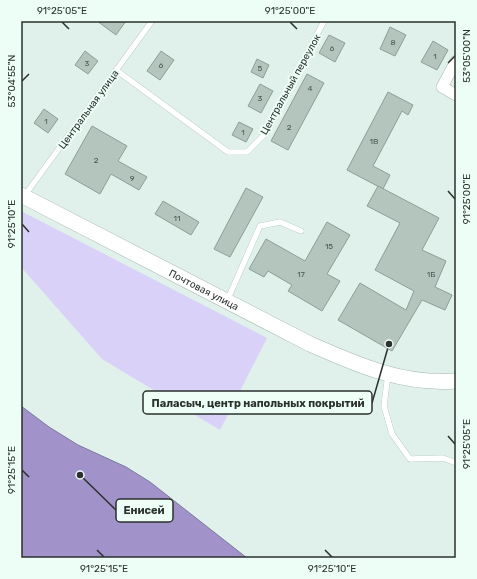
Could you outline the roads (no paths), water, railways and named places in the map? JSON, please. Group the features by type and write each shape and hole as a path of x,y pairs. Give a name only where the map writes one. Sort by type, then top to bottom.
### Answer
{"main road":[{"name":"Почтовая улица","path":"22,195 310,344 358,365 414,381 456,381"}],"street":[{"path":"456,61 442,86 456,95"}],"lane":[{"name":"Центральная улица","path":"22,195 152,21"},
{"name":"Центральный переулок","path":"116,70 228,152 247,152 266,132 324,21"},
{"path":"227,301 260,226 280,222 301,231"},
{"path":"388,374 384,406 392,434 410,459 443,458 456,463"}],"place":[{"name":"Паласыч, центр напольных покрытий","path":"389,344"},
{"name":"Енисей","path":"80,475"}]}
